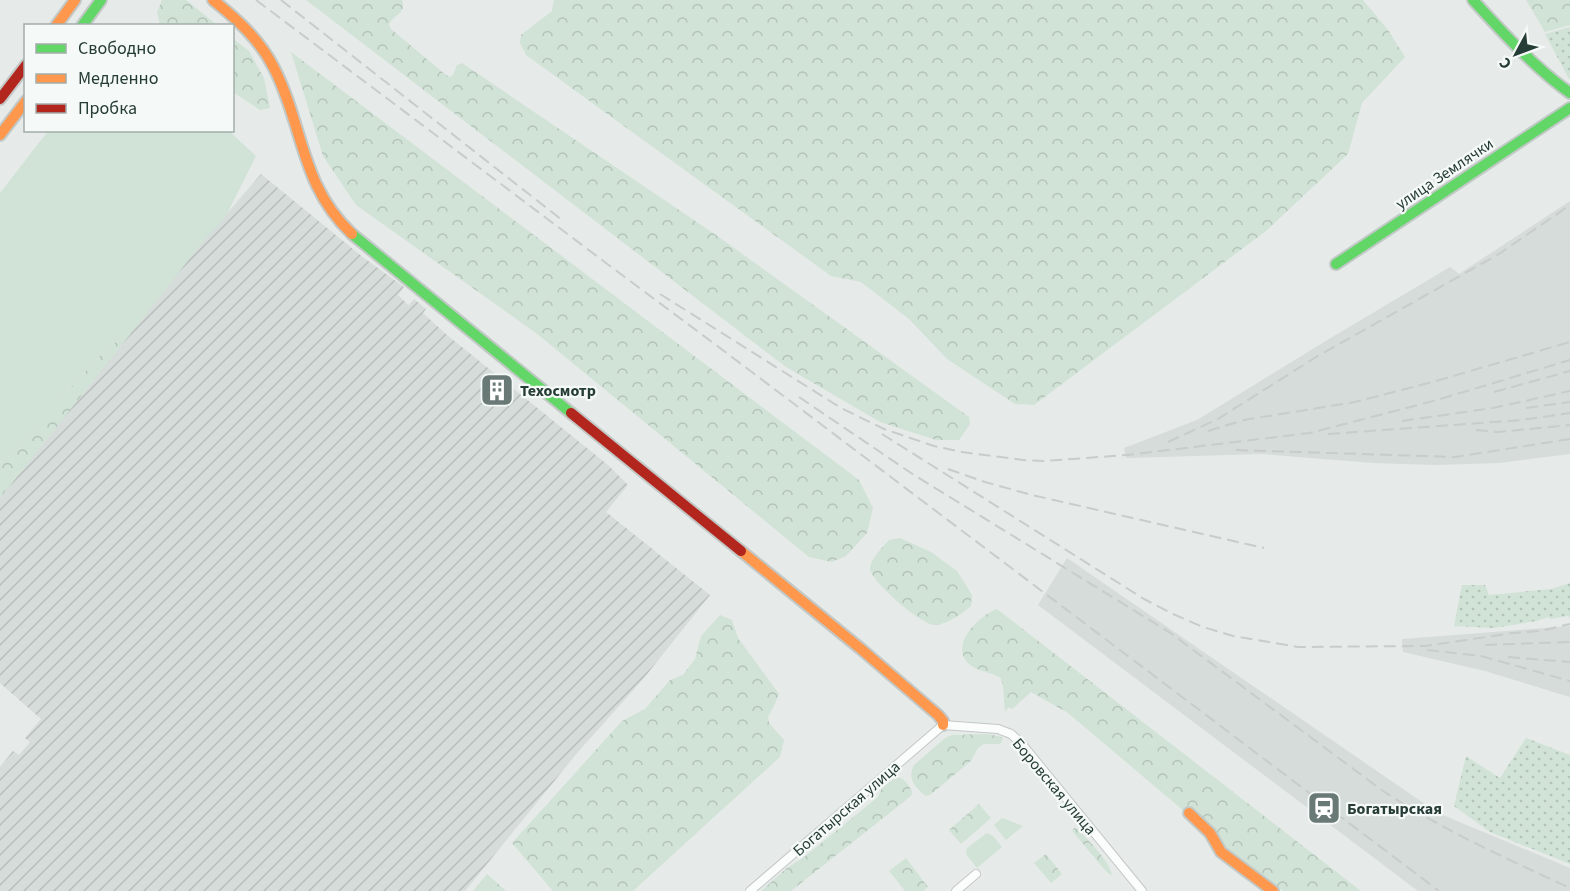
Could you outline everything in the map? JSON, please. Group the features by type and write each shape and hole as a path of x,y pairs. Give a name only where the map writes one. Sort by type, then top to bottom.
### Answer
{"main road":[{"path":"57,24 75,0"},
{"path":"83,24 101,0"},
{"path":"213,0 235,17 268,57 282,89 309,170 324,200 338,220 353,235 861,649 938,715 943,725"},
{"path":"1473,0 1553,81 1570,93"},
{"path":"0,99 24,68"},
{"path":"0,135 24,104"},
{"name":"улица Землячки","path":"1336,264 1570,108"},
{"path":"1189,813 1210,833 1221,852 1273,891"}],"street":[{"name":"Богатырская улица","path":"750,891 943,725"},
{"name":"Боровская улица","path":"943,725 998,729 1011,734 1021,743 1142,891"},
{"path":"956,891 976,874"}],"shaded area":[{"path":"261,174 364,258 404,287 398,295 406,303 409,305 414,299 426,309 423,313 447,335 608,465 628,485 606,512 710,595 644,678 578,752 465,891 0,891 0,767 13,751 19,755 30,742 25,738 41,719 0,683 0,498 204,240"},
{"path":"1570,201 1570,454 1499,463 1436,465 1373,463 1262,454 1126,458 1124,448 1197,420 1450,267 1459,274"},
{"path":"1067,558 1438,813 1570,868 1570,891 1418,891 1038,605"},
{"path":"1570,626 1570,697 1485,671 1403,652 1402,639"}],"green space":[{"path":"162,0 186,0 216,24 160,24 157,12"},
{"path":"306,0 402,0 403,8 391,21 389,25 391,29 446,75 450,77 453,75 457,65 462,63 716,235 969,417 970,424 959,440 936,440 880,422 786,367"},
{"path":"554,0 1363,0 1388,30 1405,57 1362,103 1348,154 1266,231 1034,405 1015,404 947,359 909,319 861,282 831,276 526,55 520,43 521,35 552,11"},
{"path":"1526,0 1570,0 1570,25 1545,32"},
{"path":"1570,27 1570,79 1569,79 1545,34"},
{"path":"234,40 249,51 264,78 270,108 260,110 234,93"},
{"path":"291,52 859,480 873,508 867,533 846,556 832,562 809,557 536,333 356,205 323,156"},
{"path":"47,132 230,132 256,156 225,218 204,240 132,332 108,347 0,464 0,193"},
{"path":"132,332 0,498 0,464 108,347"},
{"path":"900,538 931,552 957,571 972,595 971,606 948,621 934,625 918,617 886,591 872,573 871,563 889,540"},
{"path":"1570,583 1570,619 1568,616 1550,619 1549,617 1494,628 1454,626 1462,585 1485,585 1489,595 1551,589"},
{"path":"997,609 1361,891 1283,891 1210,837 1178,806 1068,713 1031,692 1012,709 1009,707 1005,712 1001,678 970,665 963,654 965,638 970,630 983,617"},
{"path":"720,615 732,620 738,638 779,694 768,717 769,723 784,740 780,757 633,891 553,891 512,843 622,721 645,709 670,680 683,675 695,659 701,636"},
{"path":"988,734 1002,737 1002,741 1000,744 984,744 978,748 971,761 930,795 926,796 918,790 911,774 914,765 945,738 952,735"},
{"path":"1526,738 1570,755 1570,864 1490,832 1454,806 1466,756 1500,778"},
{"path":"896,777 906,782 911,790 911,796 791,891 761,891 878,797 882,788"},
{"path":"979,804 991,818 961,844 949,830"},
{"path":"1002,818 1023,826 1006,840 994,825"},
{"path":"1078,829 1098,851 1108,864 1112,875 1104,869 1074,833 1072,830"},
{"path":"987,833 993,836 1002,847 977,868 966,854 967,848"},
{"path":"1046,854 1062,874 1051,883 1034,863"},
{"path":"906,858 928,887 923,891 905,891 889,871"},
{"path":"487,874 506,891 473,891"}],"railway":[{"path":"256,0 1439,891"},
{"path":"281,0 562,220"},
{"path":"1168,442 1218,419 1316,357 1499,254 1570,205"},
{"path":"660,294 841,408 884,429 934,446 1023,460 1045,461 1127,455 1310,433 1437,400 1570,360"},
{"path":"1208,431 1244,420 1355,402 1570,342"},
{"path":"1494,392 1570,371"},
{"path":"1402,421 1493,408 1570,391"},
{"path":"799,397 914,475 1169,632 1383,791 1451,831 1570,888"},
{"path":"1526,408 1570,402"},
{"path":"1328,434 1522,420 1570,413"},
{"path":"1476,430 1498,432 1570,425"},
{"path":"882,434 1144,599 1203,627 1233,636 1298,647 1425,646 1540,631 1570,624"},
{"path":"1236,450 1455,457 1570,439"},
{"path":"948,469 1032,495 1264,548"},
{"path":"1485,645 1570,642"},
{"path":"1427,650 1481,656 1570,681"},
{"path":"1508,657 1570,662"}],"traffic: fast":[{"path":"83,24 101,0"},
{"path":"1473,0 1531,61 1570,93"},
{"path":"1336,264 1570,108"},
{"path":"352,234 571,413"}],"traffic: slow":[{"path":"57,24 75,0"},
{"path":"213,0 247,31 262,48 274,68 292,112 312,176 335,215 352,234"},
{"path":"0,135 24,104"},
{"path":"741,551 938,715 943,725"},
{"path":"1189,813 1210,833 1221,852 1273,891"}],"traffic: jam":[{"path":"0,99 24,68"},
{"path":"571,413 741,551"}],"place":[{"name":"Техосмотр","path":"497,390"},
{"name":"Богатырская","path":"1324,808"}]}
